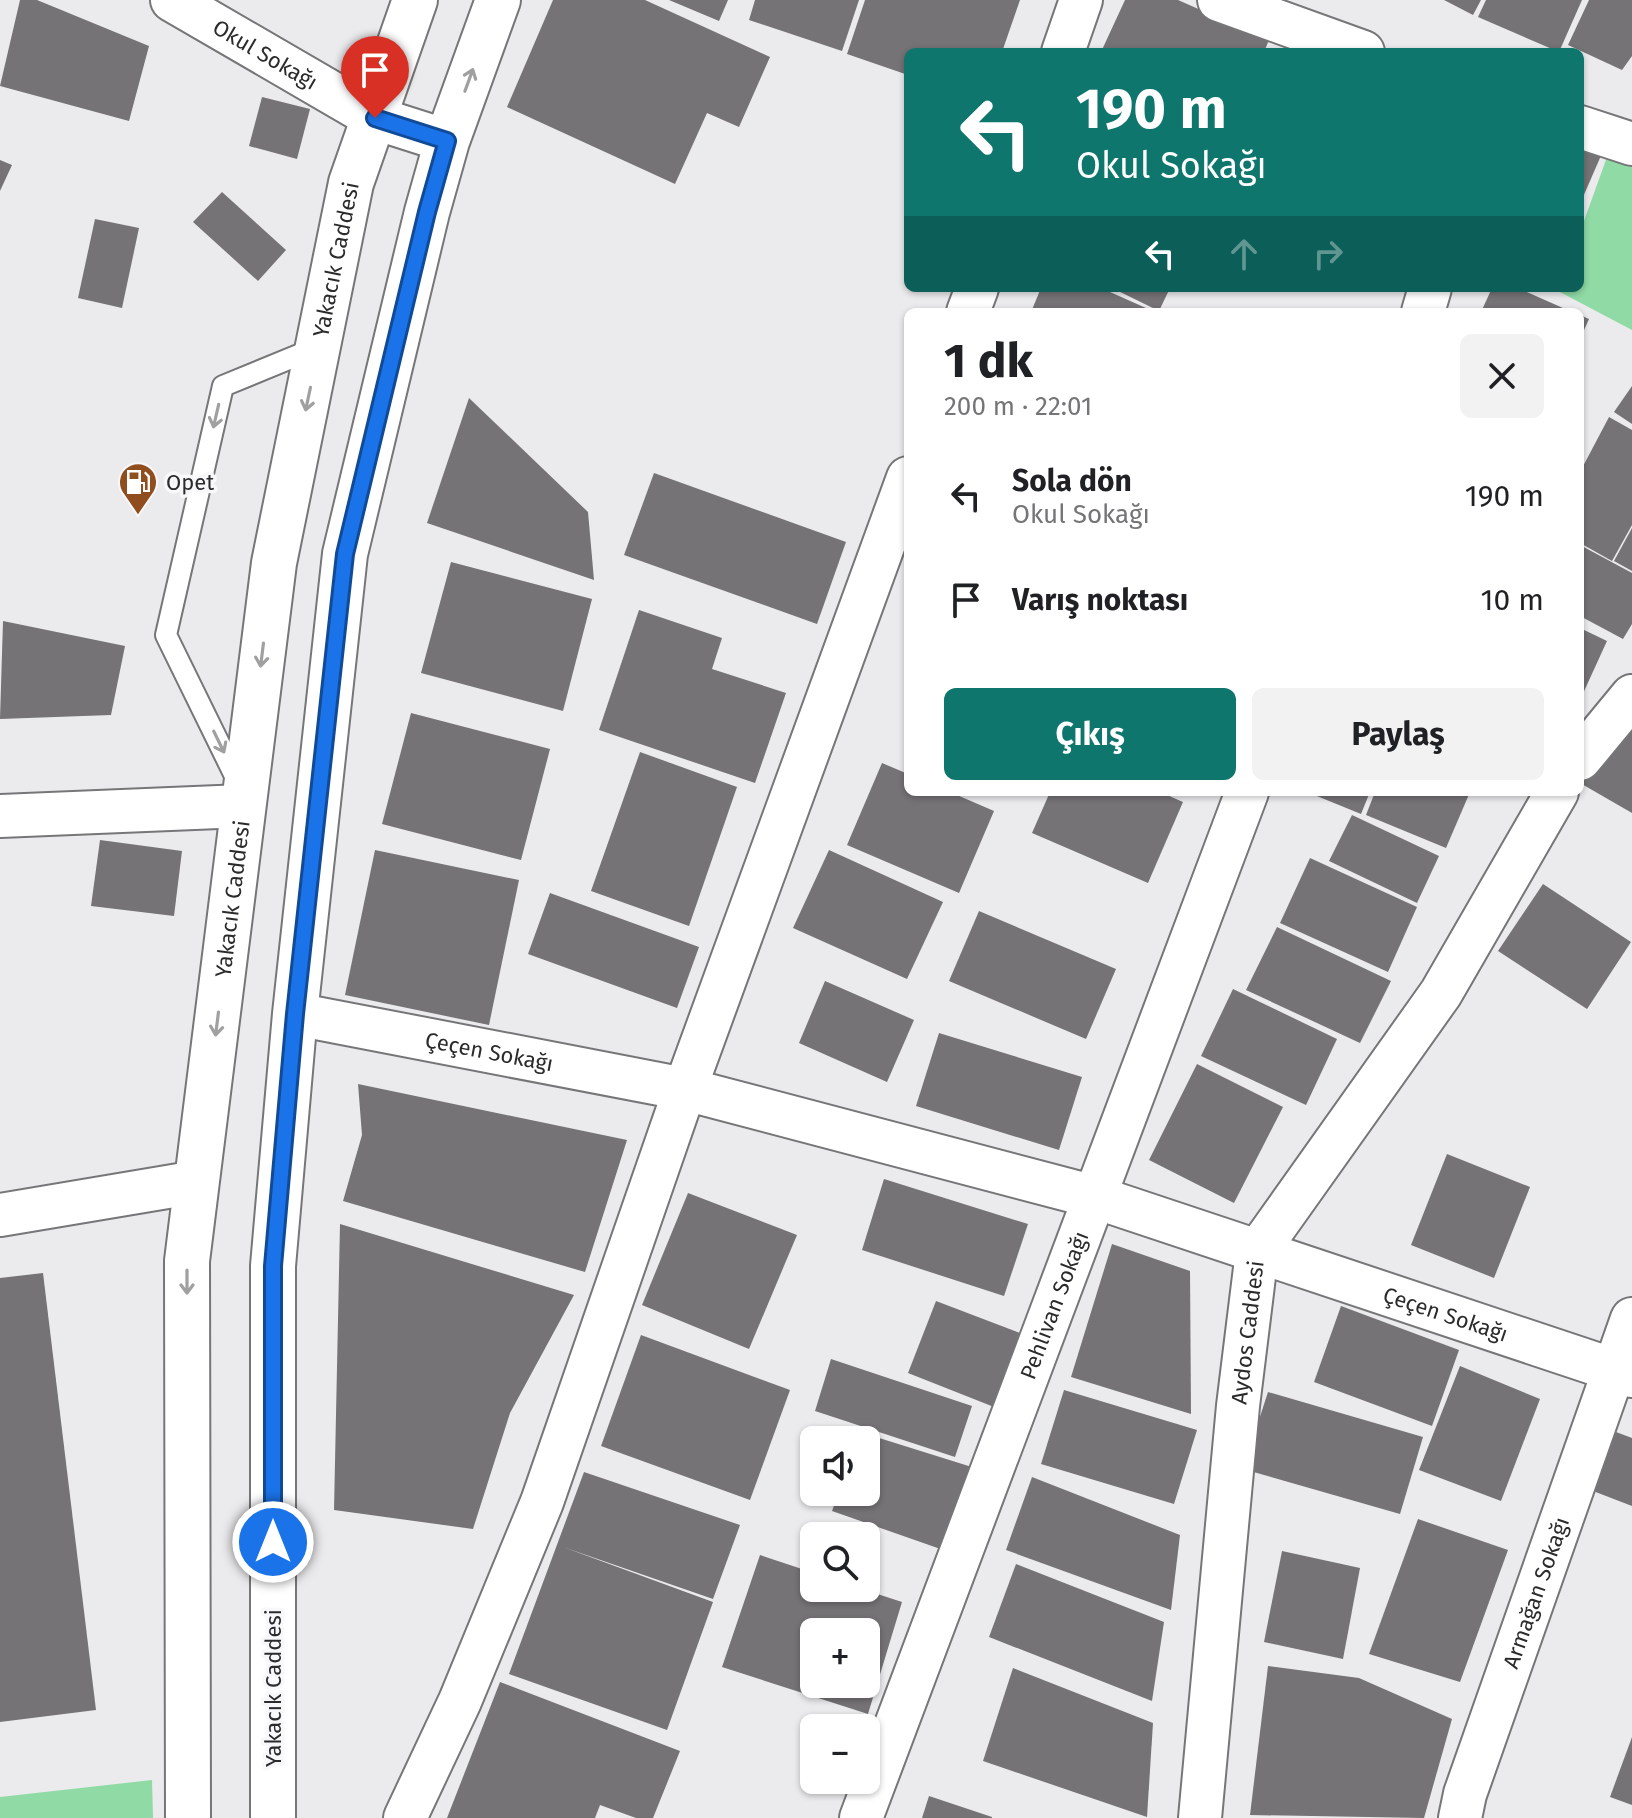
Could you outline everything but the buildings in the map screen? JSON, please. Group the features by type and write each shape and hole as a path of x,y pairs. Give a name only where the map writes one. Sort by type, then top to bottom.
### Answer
{"main road":[{"name":"Yakacık Caddesi","path":"188,1818 187,1261 244,801 274,563 351,183 415,0"},
{"name":"Yakacık Caddesi","path":"273,1818 273,1266 295,1014 345,554 427,212 447,141 498,0"}],"street":[{"name":"Okul Sokağı","path":"172,0 375,118 447,141"},
{"path":"1064,48 1081,0"},
{"path":"1219,0 1352,48"},
{"path":"1584,128 1632,144"},
{"path":"405,1818 460,1701 542,1502 685,1089 904,489"},
{"path":"1584,754 1632,696"},
{"name":"Pehlivan Sokağı","path":"861,1818 1245,796"},
{"name":"Aydos Caddesi","path":"1200,1818 1238,1406 1257,1252 1441,993 1555,796"},
{"path":"0,816 244,801"},
{"name":"Çeçen Sokağı","path":"295,1014 685,1089 1095,1197 1624,1373"},
{"path":"0,1215 197,1182"},
{"name":"Armağan Sokağı","path":"1460,1818 1465,1794 1624,1373 1632,1319"}],"lane":[{"path":"244,801 166,635 223,386 318,347"}],"green space":[{"path":"1607,157 1632,166 1632,330 1560,292 1584,292 1584,221"},
{"path":"152,1780 153,1818 0,1818 0,1797"}],"place":[{"name":"Opet","path":"138,516"}],"route":[{"path":"273,1542 273,1266 295,1014 345,554 447,141 375,118"}]}
